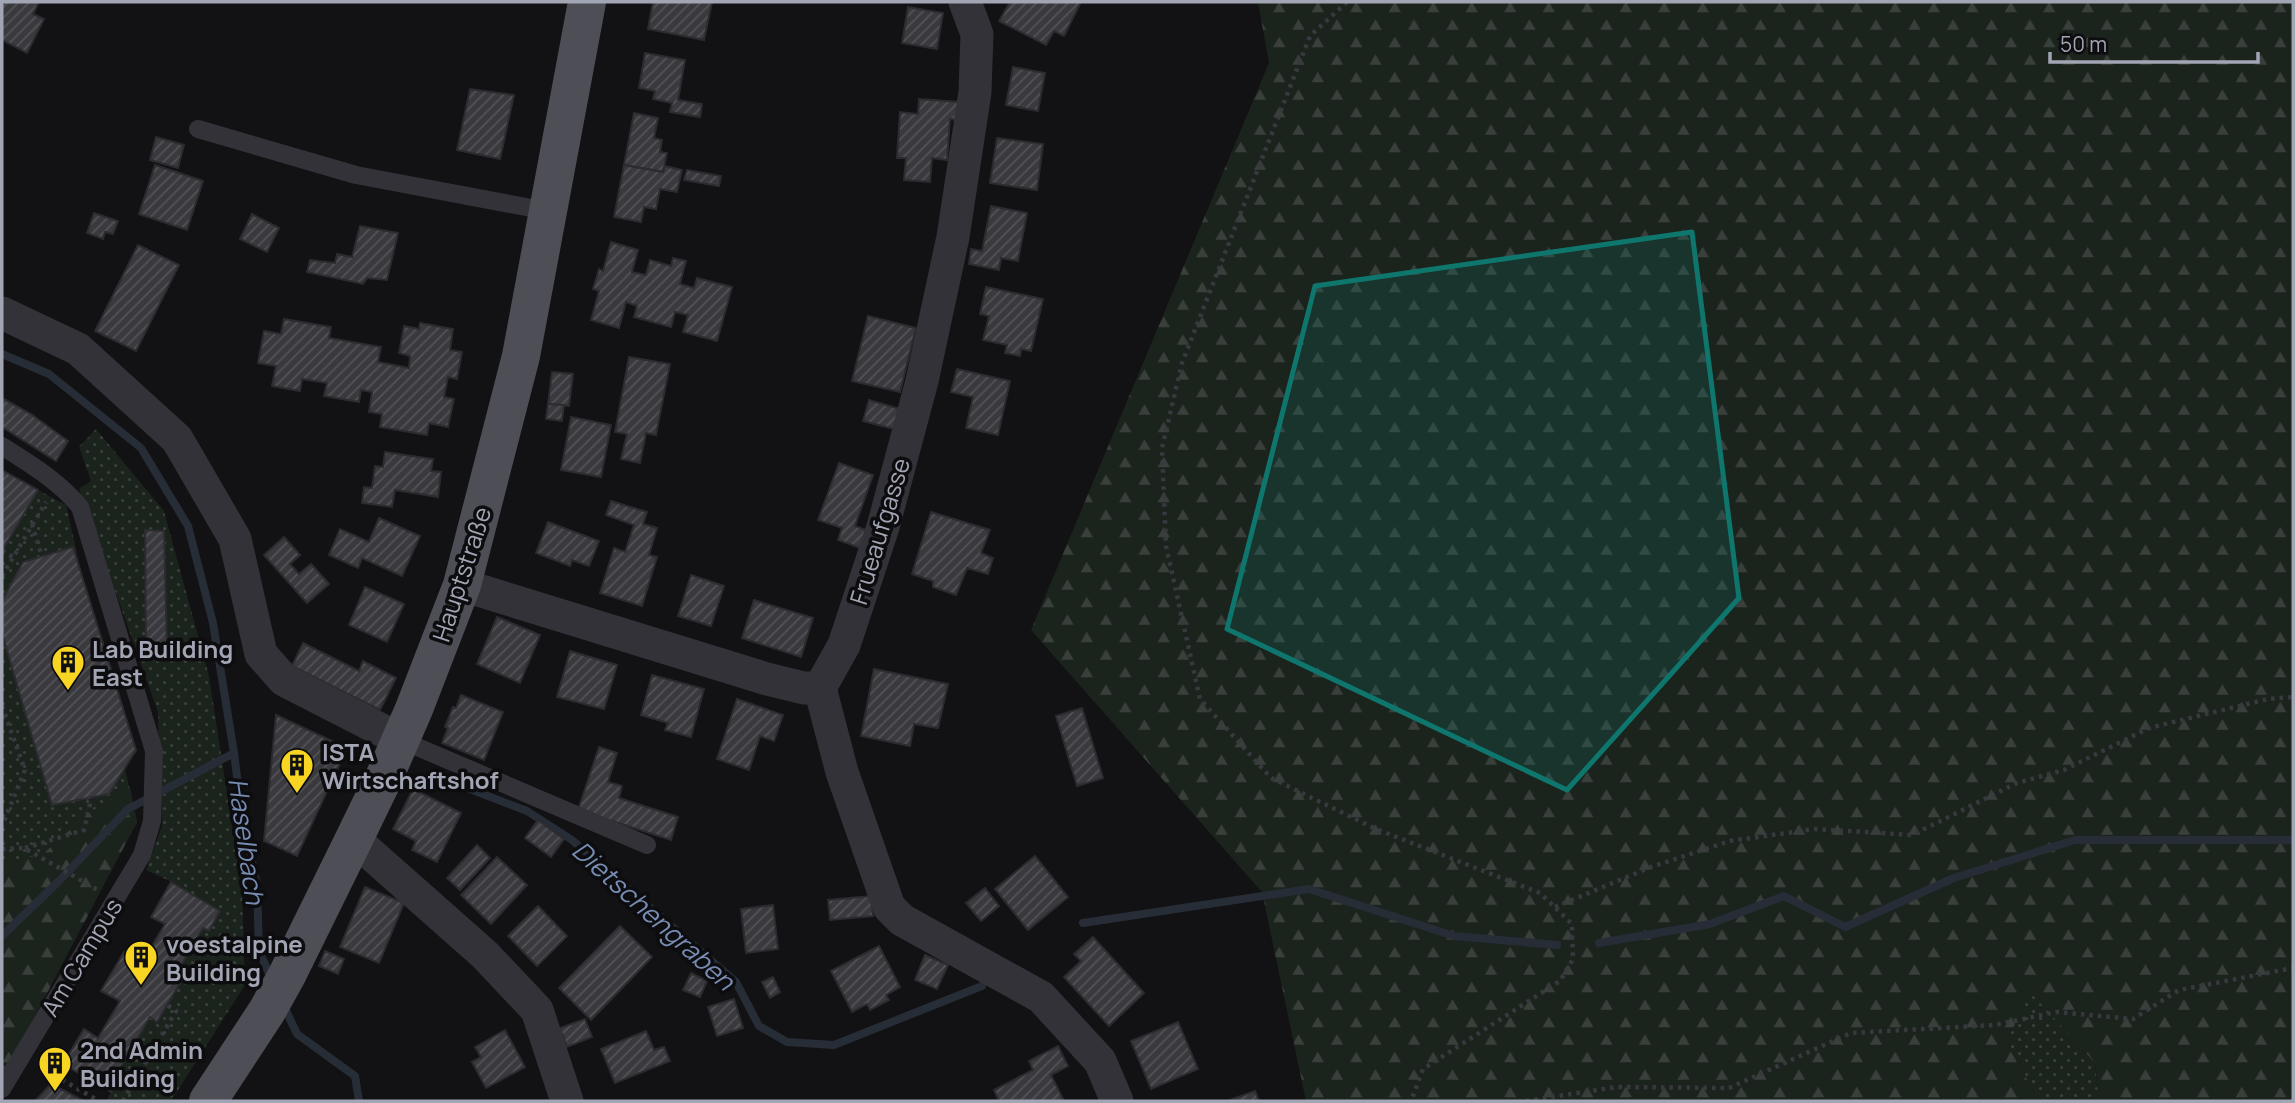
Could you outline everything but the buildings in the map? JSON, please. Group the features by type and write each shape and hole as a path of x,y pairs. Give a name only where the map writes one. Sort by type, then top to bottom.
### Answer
{"main road":[{"name":"Hauptstraße","path":"208,1101 267,1011 354,839 401,740 462,585 520,356 587,2"}],"street":[{"name":"Frueaufgasse","path":"820,688 844,645 883,527 922,382 953,237 975,92 977,34 965,2"},
{"path":"2,313 78,349 177,439 235,539 261,654 284,680 401,740"},
{"path":"462,585 579,619 766,680 804,688 820,688 842,772 889,907 902,920 1041,997 1100,1061 1118,1101"},
{"path":"354,839 485,955 537,1010 567,1101"}],"lane":[{"path":"198,129 356,175 547,211"},
{"path":"2,446 57,483"},
{"name":"Am Campus","path":"2,1089 142,855 152,821 154,751 80,507 57,483"},
{"path":"401,740 647,845"}],"path":[{"path":"1347,2 1310,36 1182,363 1162,448 1166,546 1200,699 1271,778 1376,830 1540,893 1572,924 1573,959 1560,981 1423,1069 1411,1101"},
{"path":"2,576 57,483"},
{"path":"32,524 42,556"},
{"path":"2,551 13,557"},
{"path":"1555,907 1651,867 1730,841 1815,829 1912,835 2017,783 2064,769 2149,728 2269,699 2293,697"},
{"path":"2,706 25,769 2,826"},
{"path":"2,849 24,848 84,830 90,804 88,798"},
{"path":"24,848 75,876"},
{"path":"1526,1101 1617,1087 1729,1088 1851,1033 1995,1025 2056,1012 2133,1019 2179,990 2293,968"},
{"path":"123,1101 176,1011 167,1005"},
{"path":"22,1056 99,1101"}],"highlighted area":[{"path":"1692,232 1739,598 1567,790 1227,629 1315,286"}],"green space":[{"path":"1258,2 2293,2 2293,1101 2099,1101 2095,1063 2031,993 2007,1040 2038,1101 1306,1101 1262,892 1031,630 1269,63"},
{"path":"96,429 164,511 209,676 242,890 245,985 171,1101 106,1101 123,1072 119,1070 150,1017 157,1021 180,983 173,979 203,928 209,931 220,911 172,882 146,870 162,826 158,712 79,489 91,481 79,447"},
{"path":"38,490 66,505 137,822 2,1074 2,551"},
{"path":"130,787 137,822 12,1060 2,1066 2,862 42,855 89,813"},
{"path":"2031,992 2095,1063 2099,1101 2038,1101 2007,1040"}],"waterway":[{"path":"2,354 49,374 141,448 188,526 213,623 234,753 128,809 2,936"},
{"name":"Haselbach","path":"234,753 241,808 257,885 259,951 272,980"},
{"name":"Dietschengraben","path":"431,774 527,811 572,840 736,982 759,1026 787,1042 834,1045 982,986"},
{"name":"Dietschengraben","path":"1599,943 1710,924 1784,896 1845,927 1954,878 2075,840 2293,840"},
{"name":"Dietschengraben","path":"1083,923 1309,889 1454,936 1557,945"},
{"name":"Haselbach","path":"283,1004 297,1034 355,1076 359,1101"}],"place":[{"name":"Lab Building East","path":"68,692"},
{"name":"ISTA Wirtschaftshof","path":"297,795"},
{"name":"voestalpine Building","path":"141,987"},
{"name":"2nd Admin Building","path":"55,1093"}]}
